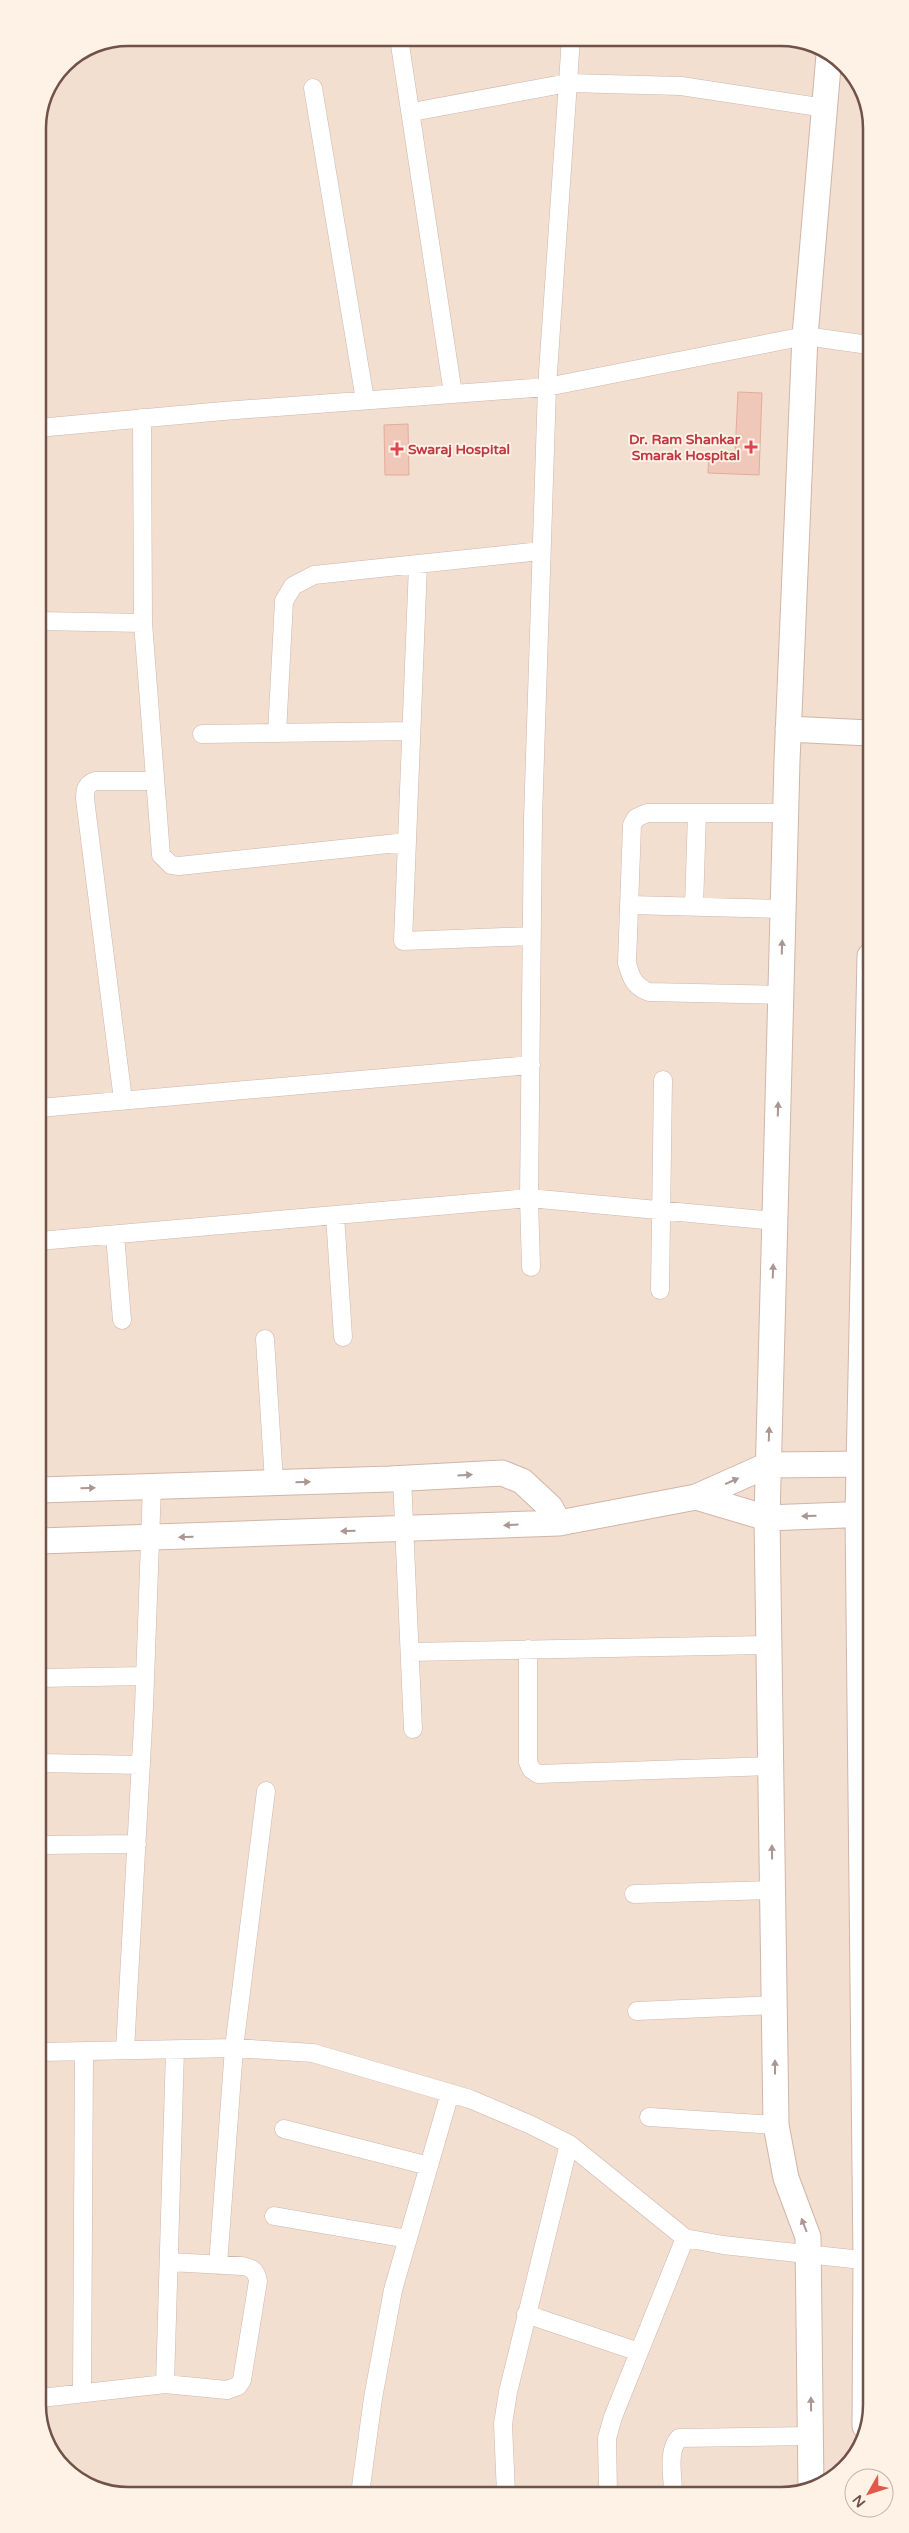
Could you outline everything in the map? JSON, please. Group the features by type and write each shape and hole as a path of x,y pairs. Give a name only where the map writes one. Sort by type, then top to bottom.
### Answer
{"street":[{"path":"400,46 412,112 453,394"},
{"path":"531,1267 529,1198 533,818 541,551 547,387 570,46"},
{"path":"811,2481 808,2236 786,2178 776,2125 767,1518 788,729 805,336 828,62"},
{"path":"412,112 568,83 681,86 825,108"},
{"path":"313,88 365,400"},
{"path":"46,427 365,400 547,387 805,336 863,344"},
{"path":"142,418 143,623 161,855 171,865 407,842"},
{"path":"277,733 284,600 293,586 314,575 541,551"},
{"path":"418,565 403,940 532,936"},
{"path":"46,621 143,623"},
{"path":"788,729 863,733"},
{"path":"202,734 411,731"},
{"path":"123,1100 85,799 89,783 95,781 154,782"},
{"path":"781,995 649,992 637,987 630,976 626,963 632,825 636,818 647,813 786,813"},
{"path":"694,906 696,813"},
{"path":"630,905 783,909"},
{"path":"46,1107 531,1065"},
{"path":"660,1290 663,1080"},
{"path":"46,1240 529,1198 775,1221"},
{"path":"335,1215 343,1338"},
{"path":"115,1235 122,1320"},
{"path":"265,1339 274,1482"},
{"path":"46,1542 559,1523 696,1497 768,1465 863,1464"},
{"path":"46,1490 502,1473 522,1481 550,1507 559,1523"},
{"path":"402,1478 413,1729"},
{"path":"125,2050 141,1765 152,1486"},
{"path":"696,1497 767,1518 863,1514"},
{"path":"410,1652 769,1645"},
{"path":"528,1649 528,1762 531,1769 538,1774 771,1766"},
{"path":"46,1678 145,1676"},
{"path":"46,1763 141,1765"},
{"path":"218,2265 234,2048 266,1790"},
{"path":"46,1845 137,1844"},
{"path":"634,1894 773,1890"},
{"path":"637,2011 775,2005"},
{"path":"46,2052 234,2048 313,2054 470,2099 531,2124 569,2144 685,2238 723,2245 863,2260"},
{"path":"165,2384 175,2050"},
{"path":"82,2392 84,2051"},
{"path":"361,2487 373,2398 389,2310 450,2093"},
{"path":"649,2117 776,2125"},
{"path":"284,2129 429,2166"},
{"path":"506,2487 503,2424 516,2354 569,2144"},
{"path":"274,2216 408,2239"},
{"path":"608,2487 607,2438 613,2417 685,2238"},
{"path":"46,2397 165,2384 227,2390 238,2386 242,2380 258,2281 257,2273 252,2268 242,2266 170,2262"},
{"path":"526,2314 639,2352"},
{"path":"673,2487 672,2451 674,2443 679,2438 811,2436"}],"shaded area":[{"path":"786,46 812,52 835,67 852,87 860,107 863,128 863,2405 858,2431 846,2455 826,2473 802,2484 781,2487 123,2487 97,2481 74,2466 57,2446 49,2426 46,2405 46,123 49,107 63,78 87,57 117,47"}],"building":[{"path":"738,392 762,393 759,475 708,473 709,452 735,453"},
{"path":"408,424 409,475 385,475 384,425"}],"place":[{"name":"Dr. Ram Shankar Smarak Hospital","path":"751,447"},
{"name":"Swaraj Hospital","path":"397,449"}]}
